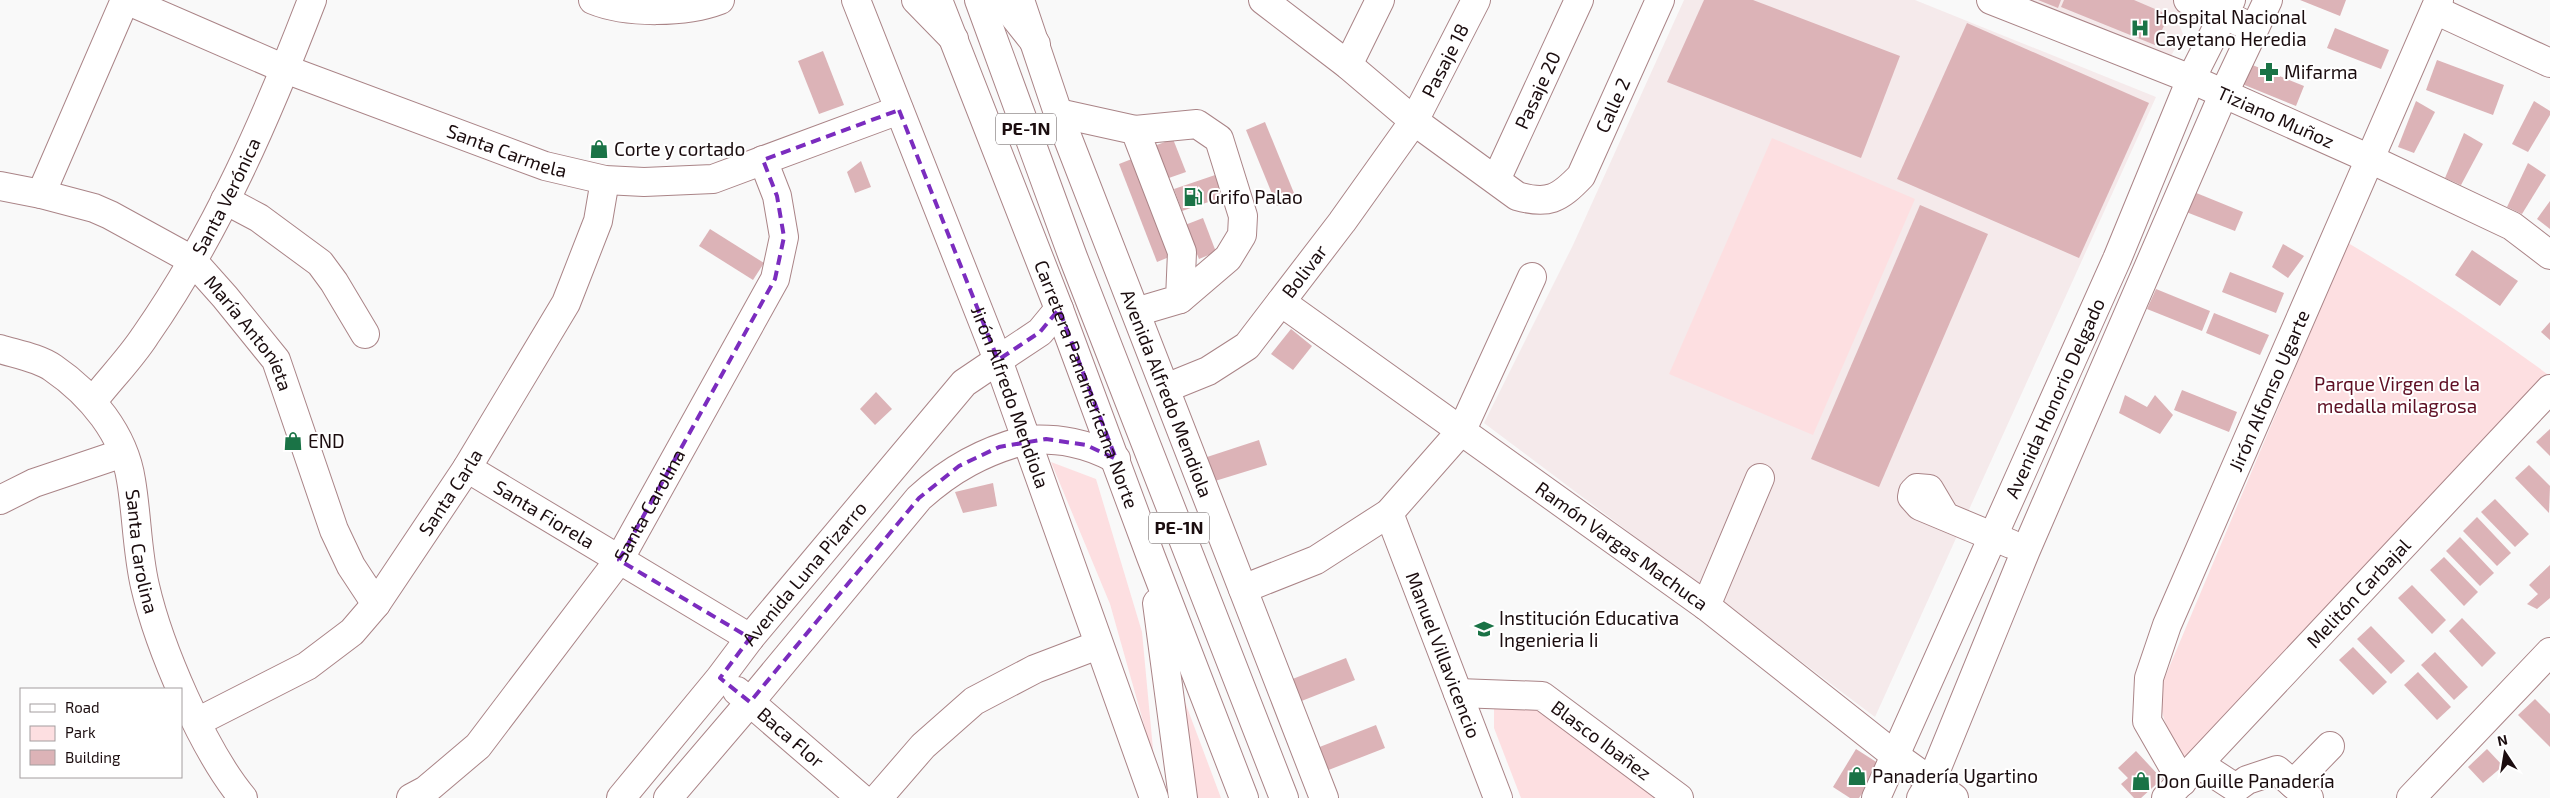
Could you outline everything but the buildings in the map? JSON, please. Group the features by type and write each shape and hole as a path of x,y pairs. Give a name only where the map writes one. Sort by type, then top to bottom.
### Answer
{"main road":[{"name":"Santa Carmela","path":"126,0 285,69 545,166 605,180 644,182 713,179 899,110"},
{"path":"41,194 126,0"},
{"name":"Santa Verónica","path":"93,401 145,336 192,260 242,169 312,0"},
{"path":"593,0 645,10 689,8 715,1"},
{"name":"Jirón Alfredo Mendiola","path":"856,0 998,360 1154,798"},
{"path":"916,0 954,39"},
{"name":"Carretera Panamericana Norte","path":"938,0 1059,309 1116,458 1151,557 1244,798"},
{"name":"Carretera Panamericana Norte","path":"979,0 1073,257 1284,798"},
{"path":"1001,0 1036,44"},
{"path":"1020,0 1036,44"},
{"path":"1348,65 1380,0"},
{"name":"Pasaje 18","path":"1414,121 1476,0"},
{"name":"Pasaje 20","path":"1496,180 1579,0"},
{"name":"Calle 2","path":"1496,180 1517,196 1535,201 1552,200 1568,190 1581,176 1660,0"},
{"name":"Tiziano Muñoz","path":"1991,0 2191,79 2223,95 2370,159 2512,226 2550,255"},
{"path":"2188,0 2228,8 2254,28"},
{"name":"Avenida Honorio Delgado","path":"1927,789 2026,550 2223,95 2268,0"},
{"path":"1265,1 1348,65 1414,121 1496,180"},
{"path":"2437,5 2550,63"},
{"name":"Jirón Alfonso Ugarte","path":"2182,781 2147,721 2149,678 2167,625 2437,5"},
{"name":"Avenida Honorio Delgado","path":"1876,798 1994,537 2116,259 2191,79 2228,8"},
{"name":"Avenida Alfredo Mendiola","path":"1036,44 1058,112 1324,798"},
{"path":"1058,112 1135,130 1197,124 1219,140 1243,216 1242,235 1228,258 1180,299 1136,312"},
{"name":"Bolivar","path":"1166,388 1208,371 1247,346 1342,222 1414,121"},
{"path":"1135,130 1182,252 1180,299"},
{"name":"Santa Carolina","path":"412,798 426,790 478,746 619,560 775,279 784,237 777,196 763,160"},
{"name":"Santa Carla","path":"197,722 307,666 352,632 376,604 467,468 566,303 598,221 605,180"},
{"name":"María Antonieta","path":"0,186 41,194 94,208 192,260 276,360 334,530 350,566 376,604"},
{"path":"225,200 259,218 320,263 334,282 365,334"},
{"path":"1243,589 1316,560 1389,513 1462,430 1532,277"},
{"name":"Ramón Vargas Machuca","path":"1281,302 1706,606 1896,757 1927,789 1954,798"},
{"name":"Avenida Luna Pizarro","path":"621,798 720,678 750,638 964,382 1040,332 1059,309"},
{"name":"Santa Carolina","path":"0,348 52,367 93,401 110,424 123,453 131,478 144,585 157,627 197,722 227,779 243,798"},
{"name":"Melitón Carbajal","path":"2182,781 2550,388"},
{"path":"668,798 919,498 939,480 959,466 999,447 1026,440 1067,441 1099,450 1116,458"},
{"path":"0,500 34,484 123,453"},
{"name":"Santa Fiorela","path":"467,468 750,638"},
{"path":"1706,606 1760,478"},
{"name":"Manuel Villavicencio","path":"1389,513 1498,798"},
{"path":"1945,516 2026,550"},
{"path":"1151,557 1183,798"},
{"path":"878,798 923,746 974,701 1036,669 1098,645"},
{"path":"2412,798 2550,652"},
{"name":"Baca Flor","path":"720,678 861,798"},
{"name":"Blasco Ibañez","path":"1458,693 1542,696 1679,798"},
{"path":"2182,781 2233,793 2247,780 2275,770 2301,791 2330,746"}],"highlighted area":[{"path":"899,110 998,360 1040,332 1059,309 1116,459 1086,445 1046,439 999,447 959,466 919,498 750,702 720,678 750,638 619,560 775,279 784,237 777,196 763,160"}],"shaded area":[{"path":"1684,0 1915,0 2156,97 1875,717 1484,423 1573,245"},
{"name":"Hospital Nacional Cayetano Heredia","path":"2027,0 2188,0 2178,22 2183,34 2171,56"}],"green space":[{"path":"1772,138 1915,199 1813,435 1669,374"},
{"name":"Parque Virgen de la medalla milagrosa","path":"2348,243 2451,307 2550,376 2195,758 2184,757 2164,717 2160,700 2160,689"},
{"path":"1051,462 1096,479 1142,632 1154,760 1110,604"},
{"path":"1182,694 1221,798 1196,798"},
{"path":"1494,700 1538,710 1659,798 1521,798 1494,728"}],"place":[{"name":"Hospital Nacional Cayetano Heredia","path":"2140,28"},
{"name":"Mifarma","path":"2269,72"},
{"name":"Corte y cortado","path":"599,149"},
{"name":"Grifo Palao","path":"1193,197"},
{"name":"END","path":"293,441"},
{"name":"Institución Educativa Ingenieria Ii","path":"1484,629"},
{"name":"Panadería Ugartino","path":"1857,776"},
{"name":"Don Guille Panadería","path":"2141,781"}]}
